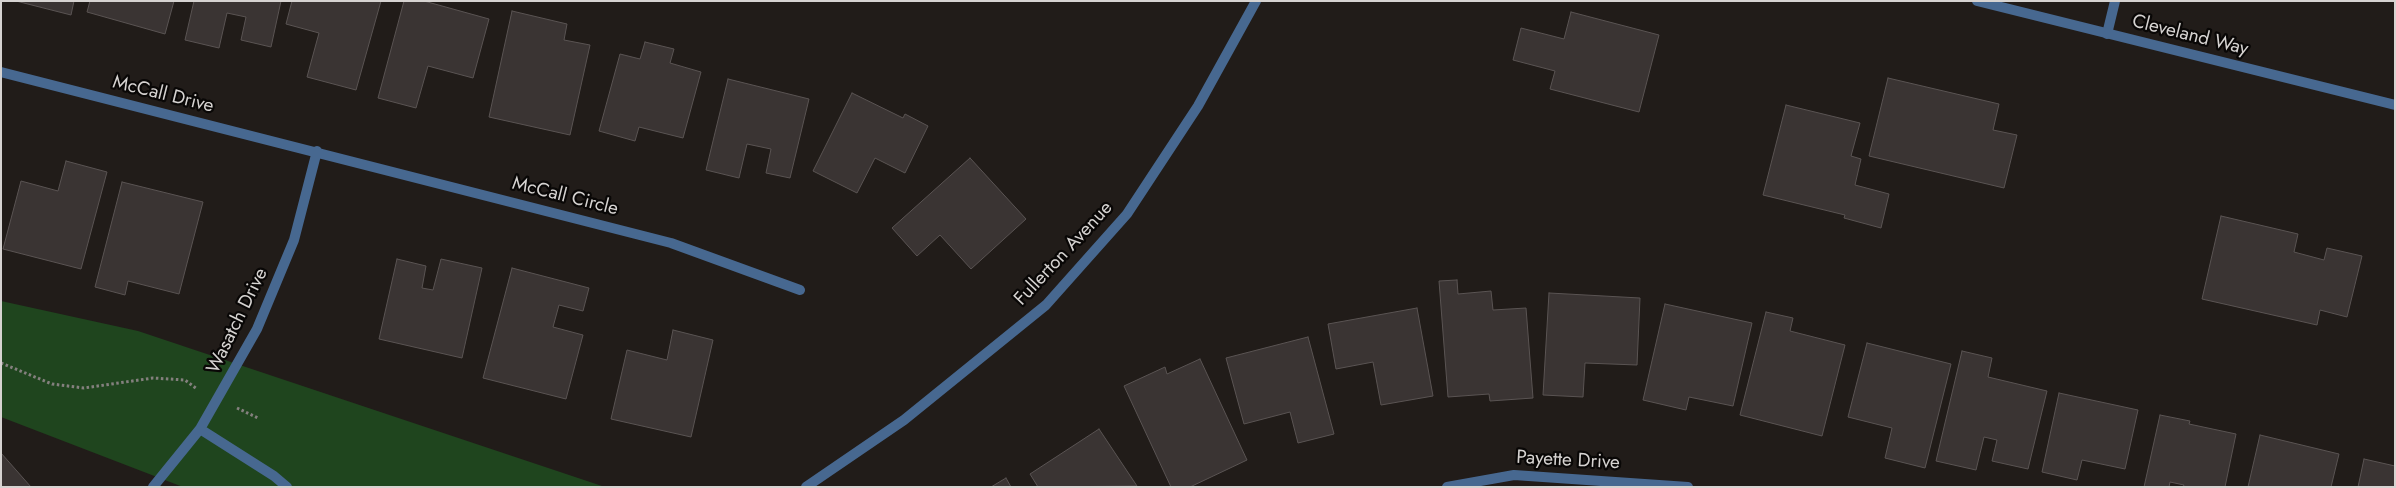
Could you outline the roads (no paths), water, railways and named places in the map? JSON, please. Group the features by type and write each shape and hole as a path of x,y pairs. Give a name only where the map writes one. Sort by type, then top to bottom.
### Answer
{"street":[{"name":"Fullerton Avenue","path":"806,487 904,420 1046,305 1126,214 1198,106 1256,1"},
{"name":"Cleveland Way","path":"1977,1 2395,105"},
{"path":"2107,34 2115,1"},
{"name":"McCall Drive","path":"1,72 317,151"},
{"name":"McCall Circle","path":"317,151 671,243 800,290"},
{"name":"Wasatch Drive","path":"154,487 200,429 219,399 261,320 294,240 317,151"},
{"path":"200,429 274,476 287,487"},
{"name":"Payette Drive","path":"1447,487 1514,475 1688,487"}]}
